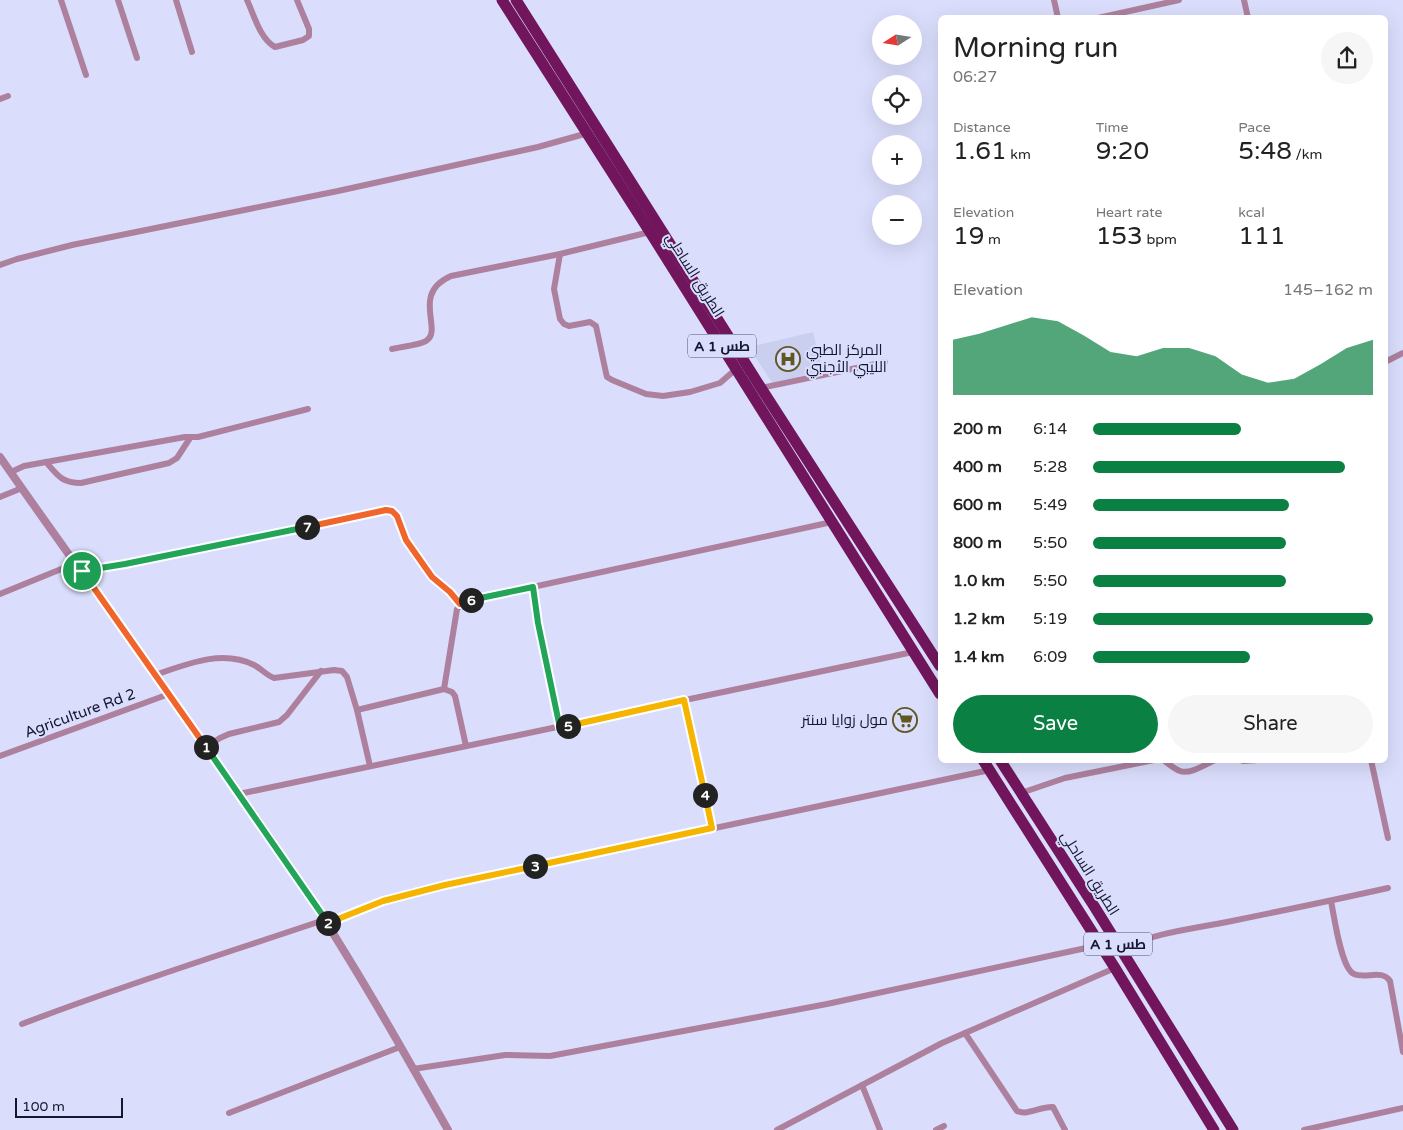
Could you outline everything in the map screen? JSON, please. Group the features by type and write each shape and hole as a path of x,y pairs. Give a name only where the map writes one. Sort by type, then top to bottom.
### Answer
{"highway":[{"name":"الطريق الساحلي","path":"502,0 588,133 938,691"},
{"name":"الطريق الساحلي","path":"516,0 761,388 938,663"},
{"name":"الطريق الساحلي","path":"1002,763 1233,1130"},
{"name":"الطريق الساحلي","path":"986,765 1115,968 1214,1130"}],"street":[{"path":"61,0 86,75"},
{"path":"118,0 137,58"},
{"path":"176,0 192,52"},
{"path":"248,0 263,35 269,44 275,47 303,40 309,36 309,29 297,0"},
{"path":"1054,0 1057,15"},
{"path":"1112,15 1179,0"},
{"path":"1244,0 1247,15"},
{"path":"0,98 8,96"},
{"path":"0,266 17,259 72,245 338,191 588,133"},
{"path":"392,349 426,342 431,336 432,328 428,307 431,295 441,281 451,276 560,254 650,232"},
{"path":"560,254 554,289 560,319 569,326 594,323 607,377 646,394 663,396 690,392 720,383 736,369"},
{"path":"1388,360 1403,353"},
{"path":"761,388 885,362"},
{"path":"11,472 24,466 184,437 198,437 308,409"},
{"path":"46,462 61,479 70,483 82,483 169,463 177,458 190,438"},
{"path":"0,457 169,694 326,922 448,1130"},
{"path":"0,497 22,488"},
{"path":"82,571 125,564 386,510 392,511 397,516 406,540 432,577 450,592 460,604"},
{"path":"444,689 458,609 460,604 464,602 832,522"},
{"path":"0,594 76,563"},
{"path":"533,587 538,623 560,728"},
{"path":"239,794 560,728 912,652"},
{"path":"155,675 214,658 235,659 254,665 267,676 274,678 320,671 342,671 348,677 370,766"},
{"path":"206,747 229,734 279,722 287,715 320,671"},
{"path":"357,710 444,689 452,692 455,696 466,746"},
{"name":"Agriculture Rd 2","path":"0,756 169,694"},
{"path":"684,700 712,828"},
{"path":"1021,792 1065,778 1139,763"},
{"path":"1168,763 1184,772 1194,770 1209,763"},
{"path":"1372,763 1388,838"},
{"path":"22,1024 130,984 326,922 383,901 986,765"},
{"path":"1120,949 1162,934 1388,888"},
{"path":"1331,901 1343,956 1349,970 1353,974 1381,975 1390,981 1403,1052"},
{"path":"413,1069 505,1055 550,1056 827,1004 1100,945"},
{"path":"776,1130 926,1051 1115,968"},
{"path":"965,1033 1017,1111 1024,1113 1045,1107 1053,1107 1065,1130"},
{"path":"230,1113 400,1047"},
{"path":"862,1086 880,1130"},
{"path":"1304,1130 1403,1108"},
{"path":"936,1130 944,1126"}],"shaded area":[{"name":"المركز الطبي الليبي الأجنبي","path":"813,332 823,371 772,383 749,347"}],"place":[{"name":"المركز الطبي الليبي الأجنبي","path":"788,359"},
{"name":"مول زوايا سنتر","path":"905,720"}],"route":[{"path":"386,510 392,511 397,516 406,540 432,577 450,592 460,604 533,587 538,623 560,728 684,700 712,828 445,885 383,901 327,924 298,879 82,571 125,564 386,510"}]}
